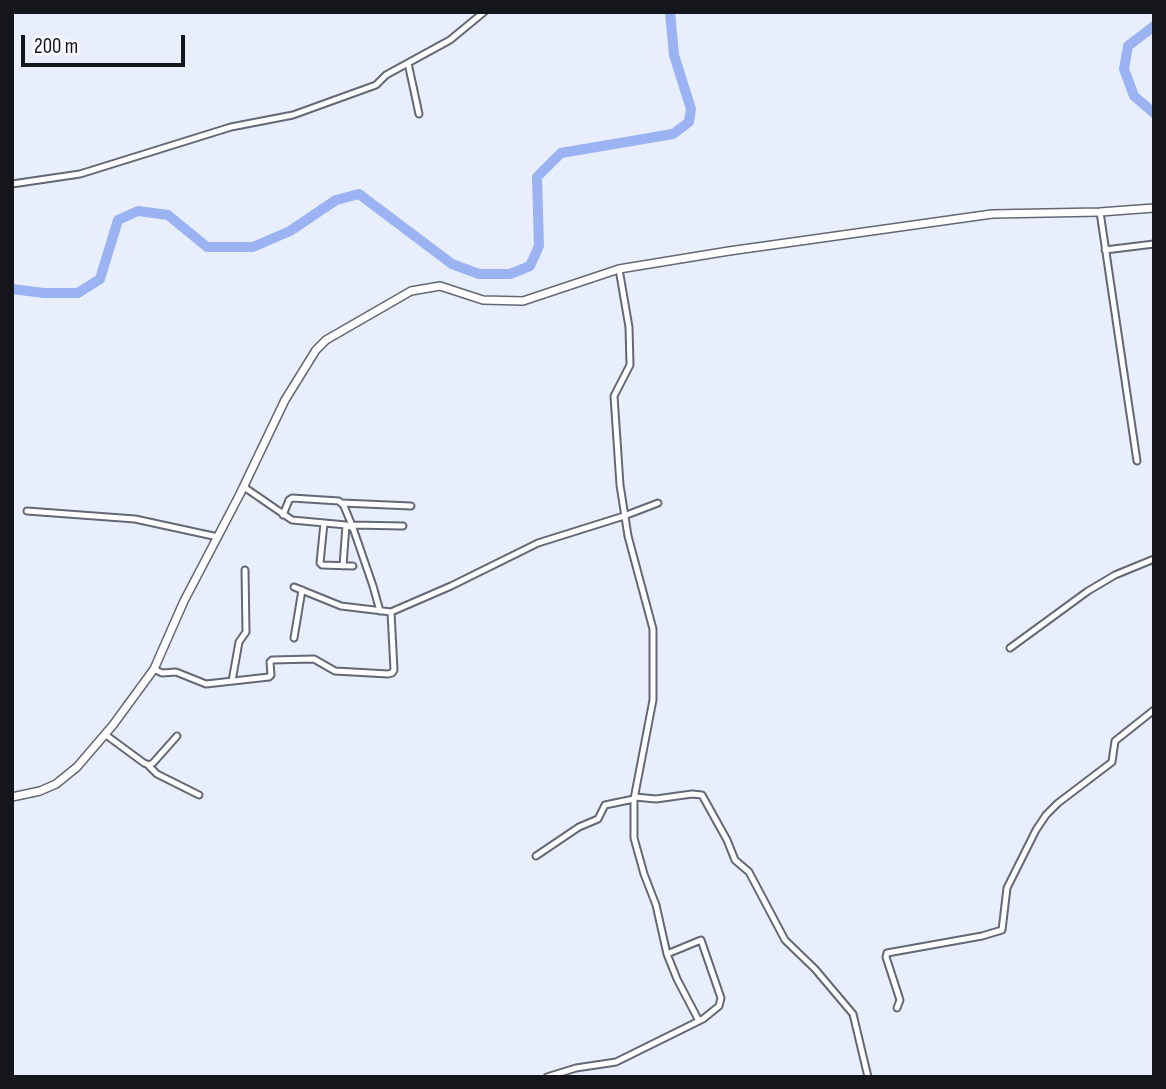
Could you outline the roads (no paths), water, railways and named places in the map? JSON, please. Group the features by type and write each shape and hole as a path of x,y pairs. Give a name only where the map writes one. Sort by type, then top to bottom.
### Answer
{"street":[{"path":"12,184 80,174 231,127 293,115 376,85 386,75 450,40 484,12"},
{"path":"408,62 419,114"},
{"path":"12,797 40,791 56,784 77,767 106,735 153,669 184,601 244,487 285,400 316,350 326,340 411,291 440,286 483,300 523,301 619,269 729,251 992,214 1154,208"},
{"path":"1100,212 1137,461"},
{"path":"1105,250 1154,244"},
{"path":"619,269 630,346 630,365 616,391 614,401 620,485 624,516 653,629 653,700 634,798 634,838 656,905 667,954 699,1021"},
{"path":"244,487 294,520 350,526 403,526"},
{"path":"283,514 289,500 293,498 411,506"},
{"path":"342,503 380,611"},
{"path":"294,587 341,606 391,612 452,586 538,543 658,503"},
{"path":"27,511 135,519 218,537"},
{"path":"324,523 320,563 352,566"},
{"path":"343,566 350,526"},
{"path":"1010,648 1088,591 1115,575 1154,559"},
{"path":"232,681 239,642 246,632 245,570"},
{"path":"294,638 302,590"},
{"path":"153,669 162,673 176,672 206,684 269,677 272,660 314,659 335,671 392,673 391,612"},
{"path":"897,1008 900,1000 887,953 1001,931 1007,888 1046,815 1112,762 1115,741 1154,710"},
{"path":"106,735 157,774 199,795"},
{"path":"147,764 153,763 177,736"},
{"path":"536,856 579,827 598,819 604,806 634,798 702,795 735,859 749,872 785,940 815,969 853,1014 869,1077"},
{"path":"547,1077 576,1068 616,1062 699,1021 719,1006 721,998 701,940 667,954"}],"waterway":[{"path":"12,289 78,293 100,279 118,220 138,211 168,215 207,247 253,247 290,231 336,200 359,194 452,264 479,274 510,274 530,266 539,246 537,177 561,153 673,134 689,122 691,109 674,55 670,12"},
{"path":"1154,26 1128,46 1124,69 1134,96 1154,113"}]}
